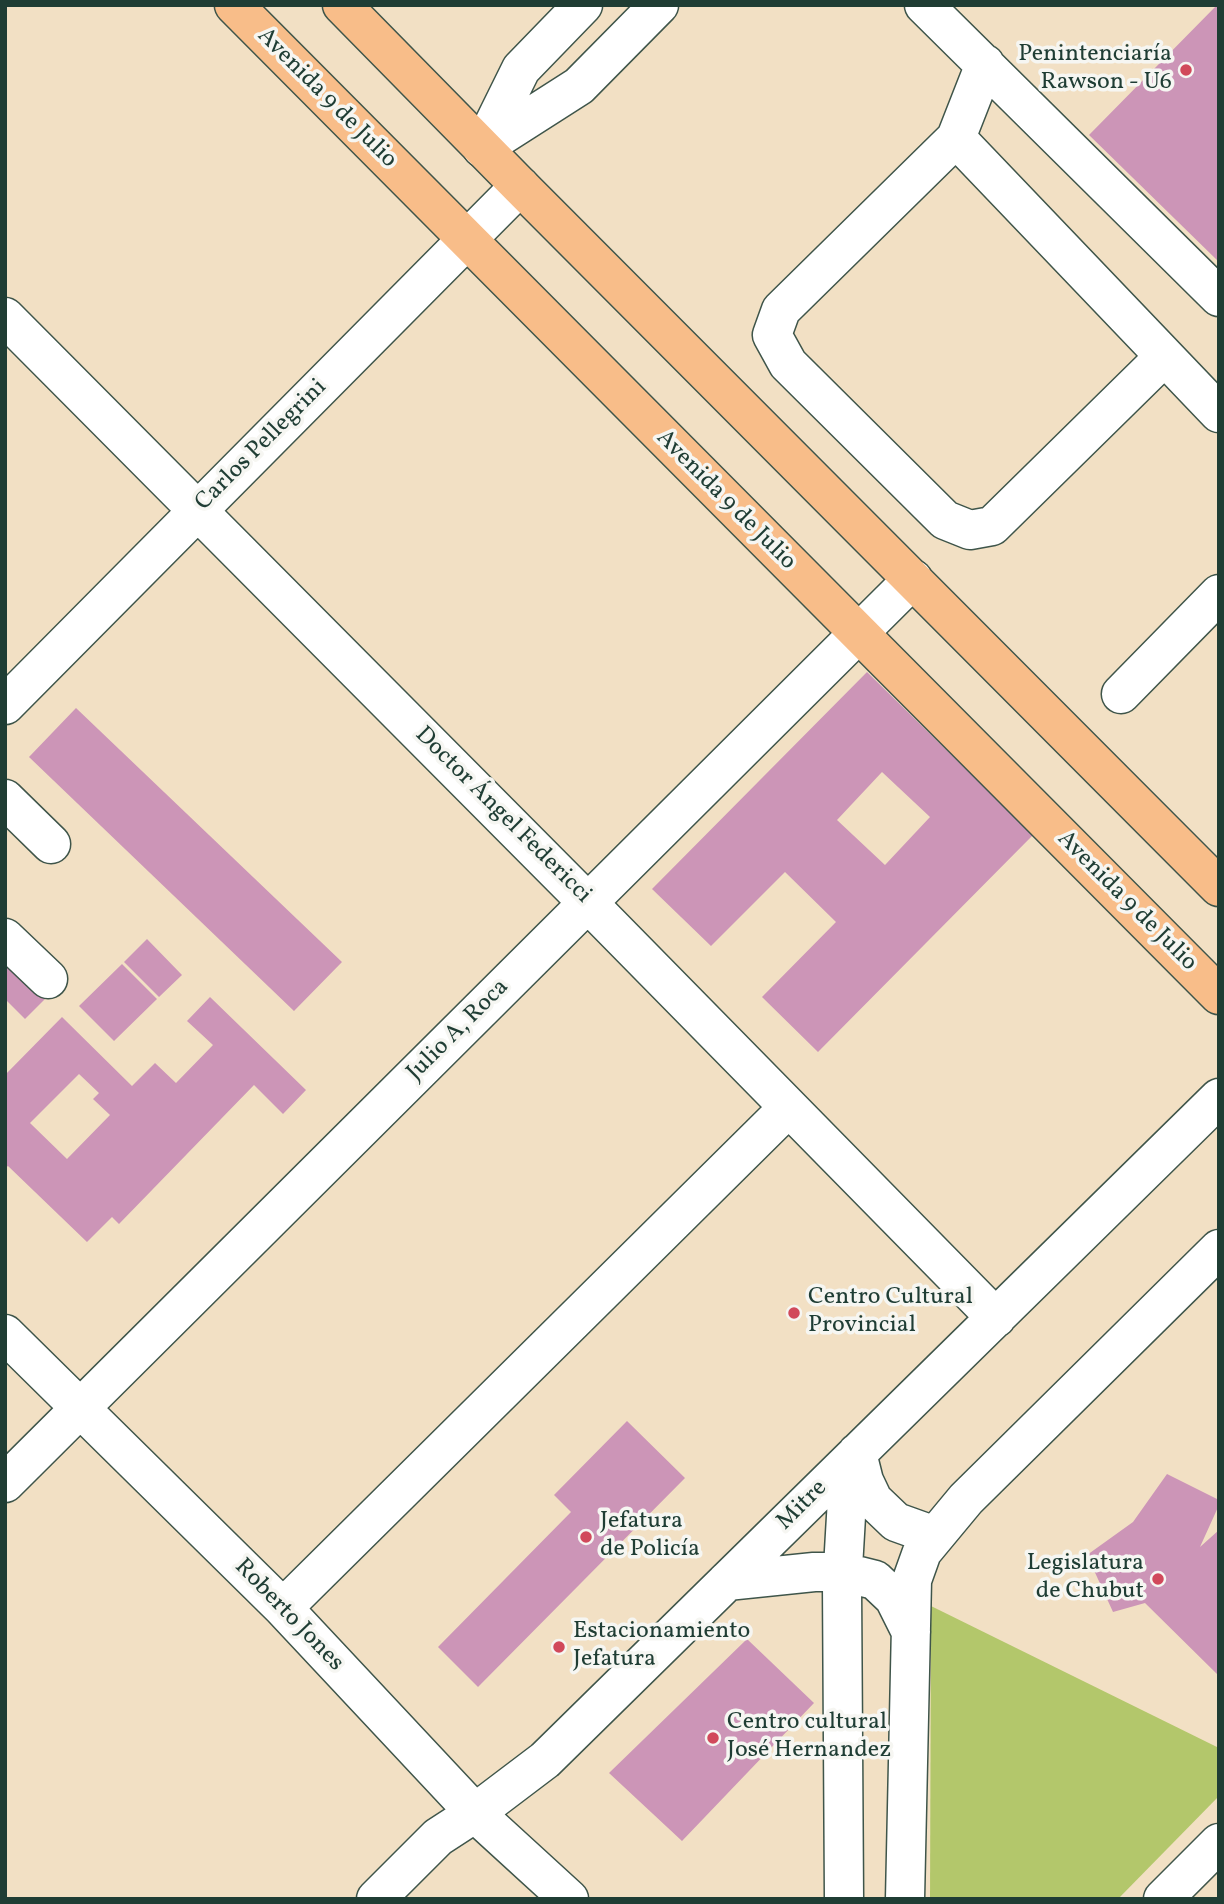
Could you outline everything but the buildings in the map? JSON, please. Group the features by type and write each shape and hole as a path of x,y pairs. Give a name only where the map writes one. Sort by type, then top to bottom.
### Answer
{"main road":[{"name":"Avenida 9 de Julio","path":"234,5 1219,995"},
{"path":"342,5 1219,887"}],"street":[{"path":"482,148 522,69 583,5"},
{"path":"482,148 579,86 659,5"},
{"path":"924,5 1219,297"},
{"path":"985,64 956,138 781,310 772,335 788,364 945,520 970,530 992,526 1164,357"},
{"path":"956,138 1219,412"},
{"name":"Carlos Pellegrini","path":"5,705 520,186"},
{"name":"Doctor Ángel Federicci","path":"5,317 996,1318"},
{"name":"Julio A, Roca","path":"5,1483 913,579"},
{"path":"1121,694 1219,594"},
{"path":"5,799 51,844"},
{"path":"5,938 48,979"},
{"name":"Mitre","path":"376,1899 438,1837 475,1813 545,1760 1219,1098"},
{"path":"283,1608 788,1108"},
{"path":"905,1899 912,1580 928,1544 966,1499 1219,1249"},
{"name":"Roberto Jones","path":"5,1334 283,1608 475,1813 569,1899"},
{"path":"857,1453 864,1481 873,1500 896,1522 928,1544"},
{"path":"844,1899 843,1572 848,1482 857,1453"},
{"path":"727,1581 777,1574 843,1572 875,1580 894,1598 911,1632"},
{"path":"1163,1899 1219,1843"}],"green space":[{"path":"931,1606 1219,1748 1219,1796 1118,1899 930,1899"}],"place":[{"name":"Penintenciaría Rawson - U6","path":"1186,70"},
{"name":"Centro Cultural Provincial","path":"794,1313"},
{"name":"Jefatura de Policía","path":"586,1537"},
{"name":"Legislatura de Chubut","path":"1158,1579"},
{"name":"Estacionamiento Jefatura","path":"559,1647"},
{"name":"Centro cultural José Hernandez","path":"713,1738"}]}
